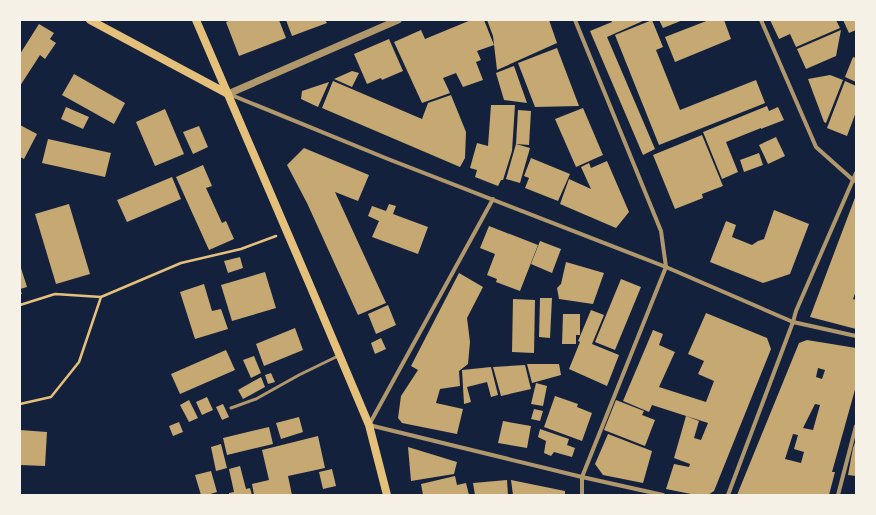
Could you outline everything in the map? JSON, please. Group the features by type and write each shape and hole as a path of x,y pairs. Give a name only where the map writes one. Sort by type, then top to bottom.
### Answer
{"main road":[{"path":"90,20 228,94"},
{"path":"196,20 369,425 387,495"}],"street":[{"path":"228,94 398,20"},
{"path":"575,20 661,231 666,267 582,477 582,495"},
{"path":"761,20 816,147 855,181"},
{"path":"228,94 388,159 666,267 793,322 856,336"},
{"path":"728,495 796,311 855,181 856,173"},
{"path":"493,199 369,425 582,477 663,495"},
{"path":"838,495 856,426"}],"lane":[{"path":"231,408 256,399 299,375 340,356"}],"path":[{"path":"20,306 55,294 101,297 180,263 240,249 287,233"},
{"path":"20,404 51,397 79,362 101,297"}],"building":[{"path":"231,20 279,20 286,38 239,56 226,22"},
{"path":"286,20 325,20 327,23 292,36"},
{"path":"471,20 484,20 494,45 477,51 481,60 476,62 483,80 463,87 456,73 443,78 450,93 422,103 394,42 421,30 425,39"},
{"path":"487,20 549,20 557,43 497,70 493,36"},
{"path":"611,20 645,20 607,37 655,149 643,155 590,31 612,22"},
{"path":"652,20 663,47 656,50 680,110 756,80 765,103 659,145 615,35"},
{"path":"659,20 683,20 663,28"},
{"path":"709,20 724,20 731,39 675,62 665,37"},
{"path":"770,20 836,20 840,28 796,47 790,34 779,39"},
{"path":"843,20 856,20 856,30 849,33"},
{"path":"39,24 54,33 50,39 56,43 45,59 40,55 20,86 20,54"},
{"path":"841,30 836,56 806,69 797,49"},
{"path":"389,39 403,71 382,80 381,78 367,84 354,54"},
{"path":"557,48 579,106 535,107 518,63"},
{"path":"853,57 856,58 856,82 845,77"},
{"path":"514,66 527,103 504,100 496,73"},
{"path":"352,71 359,73 352,87 334,79"},
{"path":"74,74 125,103 114,124 62,95"},
{"path":"830,75 843,80 826,123 824,122 808,79"},
{"path":"333,81 422,119 428,103 451,95 466,132 465,158 460,167 322,108"},
{"path":"845,81 856,86 856,112 847,136 827,128"},
{"path":"329,82 318,107 301,99 302,91"},
{"path":"491,105 515,105 512,151 503,180 501,180 498,186 475,177 477,170 470,168 477,143 488,146"},
{"path":"767,106 769,111 778,107 784,120 726,142 738,172 722,179 703,132"},
{"path":"66,107 89,117 83,129 61,119"},
{"path":"583,108 603,155 576,167 555,119"},
{"path":"165,109 184,154 155,166 136,122"},
{"path":"518,110 531,111 529,145 516,144"},
{"path":"20,125 37,134 24,159 20,157"},
{"path":"199,126 208,147 193,154 183,132"},
{"path":"702,135 723,186 702,194 703,198 675,209 653,155"},
{"path":"776,137 785,156 768,164 759,145"},
{"path":"48,139 111,153 105,177 42,163"},
{"path":"516,144 530,148 520,183 506,179"},
{"path":"304,148 369,175 358,201 335,192 386,303 358,315 307,203 287,165"},
{"path":"759,153 763,165 744,172 740,160"},
{"path":"531,158 570,174 558,201 525,188 529,178 524,176"},
{"path":"607,161 629,212 616,228 560,204 569,179 591,189 581,167 589,163 591,168"},
{"path":"203,165 212,186 206,188 222,223 226,221 234,239 209,250 176,177"},
{"path":"172,177 181,199 127,222 117,200"},
{"path":"856,195 856,291 853,299 856,300 856,329 810,317"},
{"path":"69,204 90,274 56,284 35,214"},
{"path":"389,204 396,206 393,214 428,227 418,254 372,237 379,221 368,216 372,206 386,211"},
{"path":"774,210 809,224 790,274 763,283 710,262 726,221 736,225 732,237 752,245 764,239"},
{"path":"489,226 538,245 520,291 496,282 497,279 487,275 495,254 480,248"},
{"path":"540,241 561,249 552,273 531,264"},
{"path":"240,257 243,268 228,273 224,261"},
{"path":"566,262 604,273 593,304 559,299 557,288 561,284"},
{"path":"20,265 27,287 20,289"},
{"path":"265,272 276,308 232,321 221,285"},
{"path":"459,273 483,287 467,318 470,342 468,364 459,371 460,386 440,389 436,403 463,409 457,434 402,423 398,418 401,396 418,370 411,366"},
{"path":"621,279 641,287 615,350 595,342"},
{"path":"204,284 212,311 221,309 228,329 195,339 180,292"},
{"path":"540,298 552,298 550,338 539,337"},
{"path":"513,299 535,300 534,353 512,352"},
{"path":"388,305 396,325 376,334 368,314"},
{"path":"591,310 604,315 592,344 619,355 607,386 569,369 580,342 578,341"},
{"path":"706,313 767,338 771,349 714,491 708,495 696,495 666,489 674,464 689,467 690,464 674,458 686,416 699,421 694,438 701,440 708,423 652,405 649,412 623,401 653,330 663,334 659,345 675,352 659,387 706,402 714,381 698,374 704,361 688,354"},
{"path":"563,314 580,314 580,335 576,335 576,344 562,344"},
{"path":"295,328 303,350 264,366 256,344"},
{"path":"381,338 386,349 375,354 371,343"},
{"path":"807,340 856,348 856,386 832,472 835,472 829,495 737,495 799,343","holes":["818,368 825,370 822,379 816,377","815,404 820,405 813,430 803,428","793,434 798,435 794,449 804,452 801,463 785,459"]},
{"path":"226,350 235,370 180,394 171,374"},
{"path":"254,356 261,373 251,378 243,360"},
{"path":"527,364 559,364 561,375 532,383"},
{"path":"525,365 531,389 501,396 493,367"},
{"path":"491,367 498,395 491,397 487,382 467,387 471,402 464,404 462,370"},
{"path":"271,373 275,382 268,384 265,375"},
{"path":"261,377 265,387 243,399 238,390"},
{"path":"536,383 547,386 543,406 531,404"},
{"path":"555,396 578,404 577,407 592,413 582,441 544,427"},
{"path":"207,397 213,410 202,415 196,402"},
{"path":"189,400 198,418 189,422 180,405"},
{"path":"616,400 644,411 642,415 655,420 645,446 604,430"},
{"path":"223,404 229,417 222,420 216,407"},
{"path":"534,409 543,411 540,421 531,419"},
{"path":"299,417 303,432 281,439 276,423"},
{"path":"503,421 531,426 527,448 498,443"},
{"path":"179,422 183,432 173,436 169,426"},
{"path":"269,427 273,444 227,455 223,438"},
{"path":"540,429 569,439 567,445 575,448 572,457 554,452 551,456 544,453 546,441 538,437"},
{"path":"20,430 47,432 45,466 20,465"},
{"path":"608,434 652,451 643,483 603,475 595,464"},
{"path":"318,436 325,468 288,476 292,495 254,495 252,484 269,480 262,450"},
{"path":"856,440 856,476 848,475"},
{"path":"221,444 227,468 216,471 211,447"},
{"path":"408,447 457,462 454,474 411,481"},
{"path":"240,466 246,489 250,488 252,495 229,495 229,493 234,492 229,469"},
{"path":"332,469 336,486 323,489 319,472"},
{"path":"211,471 217,492 201,495 195,475"},
{"path":"455,476 457,485 466,483 469,495 423,495 421,484"},
{"path":"507,480 508,495 475,495 473,483"},
{"path":"511,480 565,491 565,495 513,495"}]}
